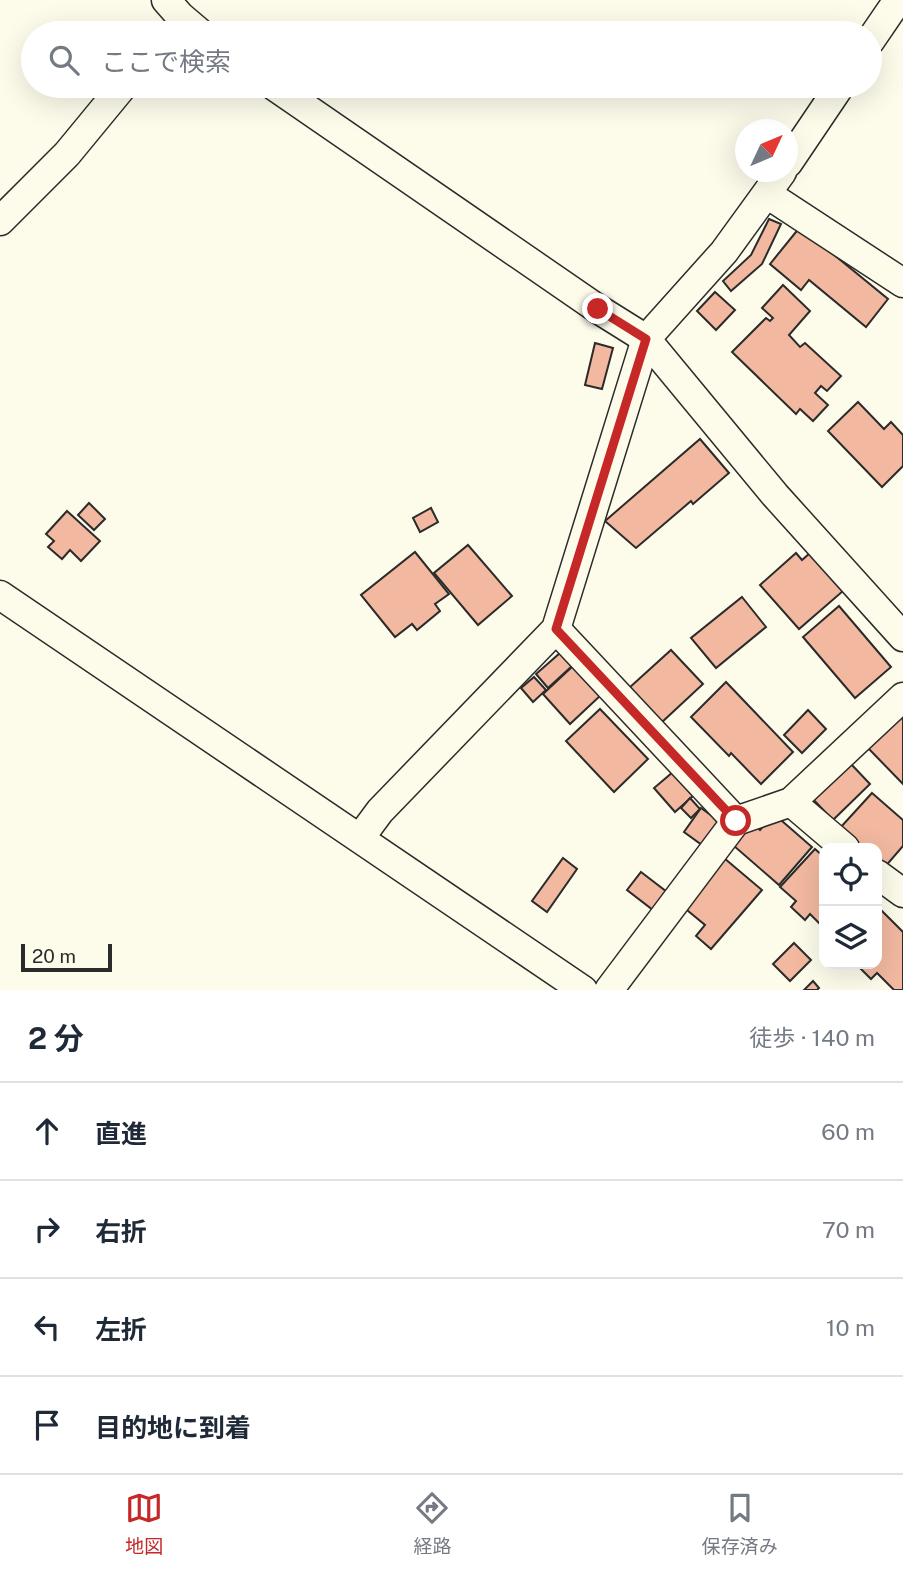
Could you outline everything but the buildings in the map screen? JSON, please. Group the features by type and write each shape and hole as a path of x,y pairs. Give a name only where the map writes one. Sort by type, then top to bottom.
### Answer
{"street":[{"path":"882,23 898,0"},
{"path":"0,222 67,154 113,98"},
{"path":"291,98 598,309 646,339 775,495 903,637"},
{"path":"798,148 832,98"},
{"path":"360,838 380,811 556,629 646,339 724,252 774,183 903,284"},
{"path":"0,595 360,838 567,985"},
{"path":"556,629 736,821"},
{"path":"609,990 736,821 791,802 903,697"},
{"path":"791,802 839,843"},
{"path":"882,878 903,893"}],"route":[{"path":"598,309 646,339 556,629 736,821"}]}
